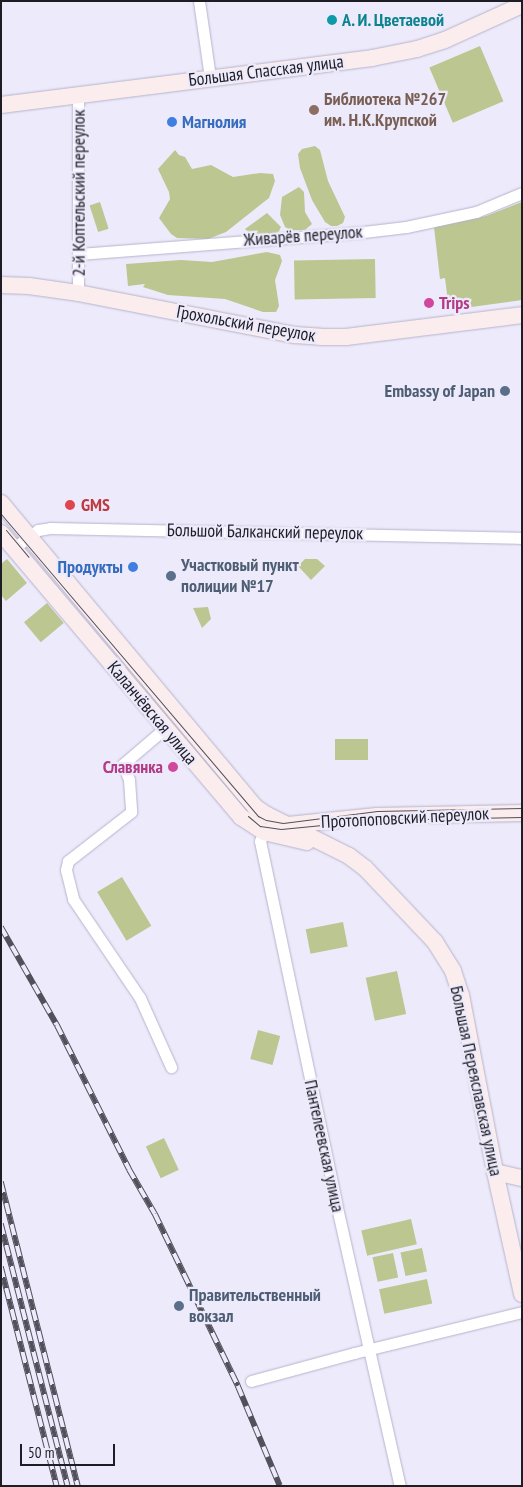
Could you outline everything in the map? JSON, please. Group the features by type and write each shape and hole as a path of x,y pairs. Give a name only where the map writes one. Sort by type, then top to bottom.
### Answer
{"main road":[{"name":"Большая Спасская улица","path":"1,105 210,77 372,58 418,49 445,40 522,5"},
{"name":"Грохольский переулок","path":"1,285 29,286 78,293 321,338 346,337 522,314"},
{"name":"Каланчёвская улица","path":"1,503 255,807 288,825"},
{"name":"Каланчёвская улица","path":"1,533 164,729 241,817 264,832 332,846"},
{"name":"Протопоповский переулок","path":"288,825 377,816 522,812"},
{"name":"Большая Переяславская улица","path":"288,825 332,846 365,868 435,942 453,971 470,1036 495,1172 522,1294"},
{"path":"495,1172 522,1178"}],"street":[{"path":"199,1 210,77"},
{"name":"2-й Коптельский переулок","path":"78,94 78,293"},
{"name":"Живарёв переулок","path":"78,254 355,233 406,227 476,212 522,193"},
{"name":"Большой Балканский переулок","path":"14,548 29,536 43,529 65,528 522,538"},
{"path":"164,729 123,764 129,780 131,812 68,861 66,870 73,898 140,998 171,1067"},
{"path":"264,832 288,825"},
{"name":"Пантелеевская улица","path":"264,832 260,841 336,1203 400,1486"},
{"path":"251,1381 370,1349 522,1312"}],"green space":[{"path":"480,46 503,101 453,123 429,67"},
{"path":"315,146 320,150 328,181 345,217 343,223 337,226 331,226 325,222 312,200 300,168 298,154 302,149"},
{"path":"175,150 179,155 185,157 192,169 211,165 233,177 260,173 273,174 275,181 269,198 226,232 208,239 177,238 171,234 159,218 170,199 169,192 158,169"},
{"path":"299,187 304,192 305,212 312,224 305,230 290,230 285,227 280,215 282,197"},
{"path":"100,202 109,229 98,232 90,205"},
{"path":"522,202 522,300 449,310 445,278 440,279 434,227 486,216"},
{"path":"267,213 281,227 278,233 253,236 245,229"},
{"path":"267,252 280,255 282,261 275,280 279,306 276,312 263,312 225,299 168,295 143,287 145,284 128,286 126,264 181,260 212,262"},
{"path":"375,259 376,298 295,299 294,260"},
{"path":"7,559 27,583 6,601 1,595 1,564"},
{"path":"305,559 317,559 325,566 311,580 298,566"},
{"path":"47,603 64,623 41,642 24,622"},
{"path":"208,607 211,619 202,628 193,608"},
{"path":"335,739 368,739 368,760 335,760"},
{"path":"122,877 151,926 126,941 97,892"},
{"path":"343,922 348,947 310,954 306,929"},
{"path":"397,971 406,1014 375,1021 366,978"},
{"path":"258,1030 280,1036 272,1065 250,1059"},
{"path":"164,1138 179,1170 161,1178 146,1146"},
{"path":"411,1219 417,1244 367,1256 361,1230"},
{"path":"422,1248 427,1271 405,1276 400,1253"},
{"path":"393,1253 398,1277 378,1282 372,1257"},
{"path":"427,1279 432,1303 384,1314 379,1289"}],"tram line":[{"path":"1,514 258,816 266,820 283,823 377,811 522,808"},
{"path":"6,530 29,557"},
{"path":"248,816 260,826 281,829 374,820 522,817"}],"railway":[{"path":"1,927 57,1025 129,1169 155,1214 238,1386 280,1486"},
{"path":"1,1182 78,1486"},
{"path":"1,1224 68,1486"},
{"path":"1,1267 57,1486"}],"place":[{"name":"А. И. Цветаевой","path":"332,20"},
{"name":"Библиотека №267 им. Н.К.Крупской","path":"314,110"},
{"name":"Магнолия","path":"172,122"},
{"name":"Trips","path":"429,303"},
{"name":"Embassy of Japan","path":"505,391"},
{"name":"GMS","path":"70,505"},
{"name":"Продукты","path":"133,567"},
{"name":"Участковый пункт полиции №17","path":"171,576"},
{"name":"Славянка","path":"173,767"},
{"name":"Правительственный вокзал","path":"179,1306"}]}
